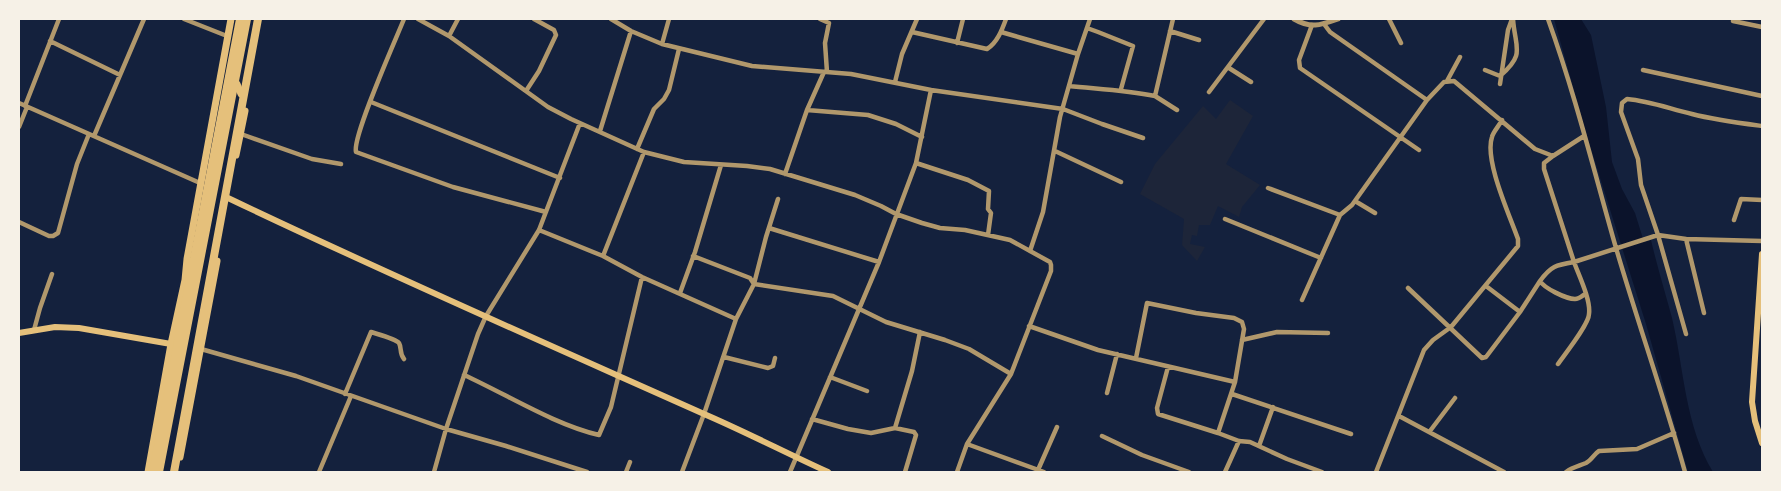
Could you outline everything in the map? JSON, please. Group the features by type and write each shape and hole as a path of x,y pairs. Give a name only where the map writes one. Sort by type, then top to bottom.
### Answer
{"highway":[{"path":"153,472 240,19"},
{"path":"159,472 247,19"},
{"path":"174,472 259,19"}],"main road":[{"path":"148,472 171,344 185,280 200,182 231,19"},
{"path":"174,472 191,367 199,351 254,19"},
{"path":"174,472 241,134 259,19"},
{"path":"227,36 232,46 242,48 250,40"},
{"path":"217,93 225,82 232,82 240,88 245,111"},
{"path":"228,198 360,261 704,414 828,472"},
{"path":"1762,254 1752,402 1755,422 1762,443"},
{"path":"19,333 55,327 79,328 171,344"}],"street":[{"path":"19,127 59,19"},
{"path":"19,222 49,236 58,233 77,164 120,75 144,19"},
{"path":"184,19 227,36"},
{"path":"404,19 370,102 355,146 356,152 454,187 546,212"},
{"path":"418,19 449,36 548,107 644,152 684,162 770,169 855,195 896,214 940,228 1010,240 1050,262 1052,267 1011,374 967,444 957,472"},
{"path":"449,36 458,19"},
{"path":"526,91 544,63 556,35 554,30 534,19"},
{"path":"611,19 631,31 662,44 752,66 826,72 896,82 931,90 1063,109 1143,138"},
{"path":"662,44 669,19"},
{"path":"785,174 807,110 826,72 825,43 829,23 820,19"},
{"path":"896,82 902,54 917,19"},
{"path":"957,43 964,19"},
{"path":"912,32 987,49 992,46 1001,32 1006,19"},
{"path":"1030,251 1042,212 1063,109 1090,19"},
{"path":"1155,96 1173,19"},
{"path":"1209,92 1264,19"},
{"path":"1294,19 1304,24 1312,25 1324,24 1338,19"},
{"path":"1389,19 1401,43"},
{"path":"1500,84 1508,30 1513,19"},
{"path":"1500,76 1510,68 1518,51 1513,19"},
{"path":"1548,19 1560,53 1685,472"},
{"path":"1733,21 1762,27"},
{"path":"1324,24 1330,32 1427,100"},
{"path":"1312,25 1299,60 1300,68 1419,150"},
{"path":"1087,28 1133,46 1121,90"},
{"path":"600,131 631,31"},
{"path":"1170,31 1199,40"},
{"path":"1001,32 1078,54"},
{"path":"50,41 120,75"},
{"path":"637,149 654,109 664,99 669,90 679,49"},
{"path":"1447,81 1460,56"},
{"path":"1228,68 1251,82"},
{"path":"1485,70 1500,76"},
{"path":"1643,70 1762,96"},
{"path":"1302,300 1340,215 1355,201 1427,100 1441,84 1447,81 1454,82 1502,120 1534,149 1553,156"},
{"path":"1069,86 1121,90 1155,96 1177,110"},
{"path":"790,472 879,262 916,163 931,90"},
{"path":"1686,334 1641,185 1638,159 1621,112 1621,107 1624,100 1646,101 1692,114 1762,126"},
{"path":"370,102 560,178"},
{"path":"19,103 200,182"},
{"path":"807,110 868,115 896,124 922,137"},
{"path":"1376,472 1424,350 1433,340 1451,328 1514,251 1518,243 1495,176 1492,155 1491,138 1502,120"},
{"path":"434,472 464,375 486,316 539,230 580,123"},
{"path":"241,134 312,159 341,164"},
{"path":"1558,364 1588,319 1590,312 1558,216 1544,169 1544,163 1584,136"},
{"path":"1055,151 1121,182"},
{"path":"603,256 644,152"},
{"path":"916,163 968,180 988,192 988,209 991,213 988,235"},
{"path":"680,293 721,165"},
{"path":"1268,188 1340,215"},
{"path":"682,472 736,319 754,284 778,199"},
{"path":"1734,220 1742,199 1762,200"},
{"path":"1355,201 1376,213"},
{"path":"1225,219 1321,258"},
{"path":"769,228 879,262"},
{"path":"539,230 603,256 642,277 736,319"},
{"path":"1408,288 1483,359 1520,312 1540,281 1551,268 1558,264 1574,262 1656,235 1686,239 1762,241"},
{"path":"1686,239 1704,313"},
{"path":"693,256 750,278 754,284 828,294 886,322 969,349 1011,374"},
{"path":"34,330 52,274"},
{"path":"464,375 524,405 599,436 611,407 642,277"},
{"path":"1540,281 1544,287 1571,298 1578,299 1585,294"},
{"path":"1486,286 1520,312"},
{"path":"1136,358 1146,304 1148,303 1241,321 1244,328 1235,382 1218,433"},
{"path":"1029,326 1098,350 1235,382"},
{"path":"345,394 372,332 397,342 404,359"},
{"path":"895,428 912,371 920,332"},
{"path":"1242,340 1277,332 1328,333"},
{"path":"199,351 296,376 446,429 587,472"},
{"path":"1107,393 1117,354"},
{"path":"724,357 768,368 773,366 775,358"},
{"path":"1168,366 1157,408 1158,414 1239,441 1250,442 1322,472"},
{"path":"830,378 867,391"},
{"path":"1232,394 1351,434"},
{"path":"319,472 351,396"},
{"path":"1430,431 1455,398"},
{"path":"1259,446 1273,407"},
{"path":"1399,416 1504,472"},
{"path":"812,419 848,429 872,433 895,428 914,432 916,435 904,472"},
{"path":"1038,470 1057,427"},
{"path":"1566,472 1590,460 1599,451 1637,449 1674,433"},
{"path":"1102,436 1189,472"},
{"path":"1225,472 1239,441"},
{"path":"967,444 1044,472"},
{"path":"626,472 630,462"}],"shaded area":[{"path":"1554,19 1581,19 1591,35 1606,107 1612,162 1622,189 1635,213 1644,242 1651,240 1672,318 1686,397 1696,436 1713,472 1688,472 1646,324 1586,133"},
{"path":"1230,100 1253,116 1226,164 1260,185 1242,207 1239,217 1218,206 1210,225 1199,225 1197,236 1192,235 1190,244 1205,247 1197,261 1182,245 1184,219 1140,194 1155,164 1203,106 1216,119"}]}
